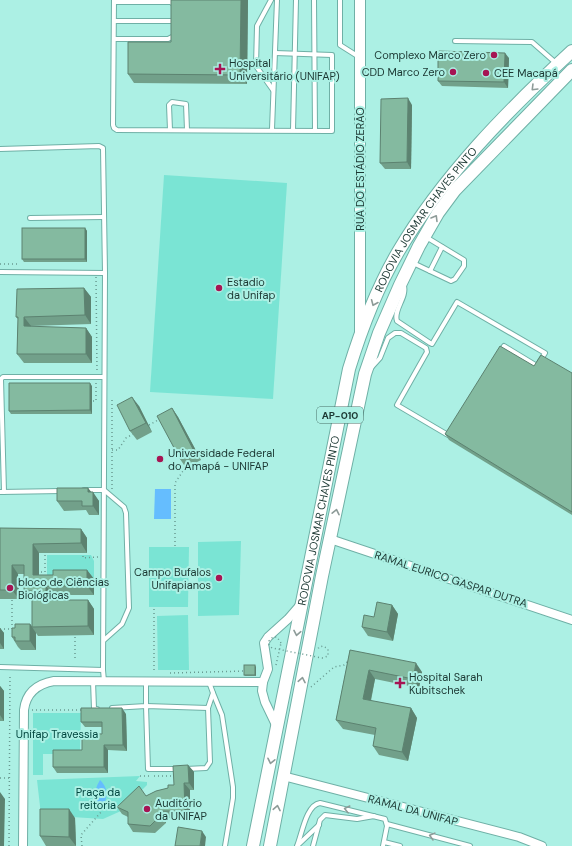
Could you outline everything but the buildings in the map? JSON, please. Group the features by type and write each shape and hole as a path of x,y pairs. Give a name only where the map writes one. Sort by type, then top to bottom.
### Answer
{"main road":[{"name":"RODOVIA JOSMAR CHAVES PINTO","path":"253,846 349,369 360,338 398,252 441,188 481,141 572,51"},
{"name":"RODOVIA JOSMAR CHAVES PINTO","path":"272,845 283,776 330,539 365,374 379,333 402,279 411,262 425,236 455,190 572,70"}],"street":[{"name":"RUA DO ESTÁDIO ZERÃO","path":"360,0 360,338"},
{"name":"RAMAL EURICO GASPAR DUTRA","path":"330,539 572,620"},
{"path":"277,728 265,702 263,682 268,668 264,643 268,637 288,619 303,602"},
{"path":"23,846 24,710 27,697 38,686 54,681 263,682"},
{"name":"RAMAL DA UNIFAP","path":"283,776 519,838 542,846"}],"lane":[{"path":"271,0 257,26 256,66 273,90"},
{"path":"272,129 277,0"},
{"path":"293,130 296,0"},
{"path":"314,0 315,130"},
{"path":"340,0 340,45 360,58"},
{"path":"114,40 172,38 174,35 173,3 114,1 114,40 114,128 170,130 272,129 332,131 334,57 330,54 275,53"},
{"path":"114,21 174,21"},
{"path":"455,41 532,42 557,65"},
{"path":"170,130 170,105 172,102 186,104 187,130"},
{"path":"0,149 99,146 103,148 105,273 104,681"},
{"path":"30,218 104,217"},
{"path":"411,262 451,281 455,279 464,266 464,260 425,236"},
{"path":"430,271 442,247"},
{"path":"0,272 105,273"},
{"path":"402,279 404,297 396,316 397,321 430,343 432,344 457,302 545,354 537,366 504,346 500,352"},
{"path":"365,374 378,362 388,338 395,333 400,333 426,348 427,352 397,405 448,436 451,430"},
{"path":"66,491 2,492 1,379 3,377 104,376"},
{"path":"81,490 104,490 124,508 126,513 129,608 122,624 104,640"},
{"path":"0,667 103,670"},
{"path":"93,681 94,710 101,709"},
{"path":"146,681 148,769 206,768 208,765 208,708 213,693"},
{"path":"209,681 222,715 233,787 233,798 225,846"},
{"path":"109,708 146,706 208,708"},
{"path":"297,846 310,809 315,804 327,804 385,819 387,824 384,844 400,846"},
{"path":"314,846 324,815 357,819 374,816"},
{"path":"297,846 320,824"},
{"path":"387,824 461,845 470,846"}],"path":[{"path":"0,264 18,264"},
{"path":"96,277 97,371"},
{"path":"93,401 96,401 96,382"},
{"path":"112,400 112,489"},
{"path":"149,425 163,418"},
{"path":"112,450 118,450 126,438 133,433"},
{"path":"175,546 175,483 185,468"},
{"path":"32,572 45,572 44,550 52,550"},
{"path":"83,551 83,558 98,557"},
{"path":"0,629 12,629 12,594"},
{"path":"154,608 154,673"},
{"path":"75,637 75,660"},
{"path":"281,644 277,637 273,637 269,641 269,645 274,649 322,658 328,656 328,649 323,646 319,647 317,651 316,659"},
{"path":"310,682 308,690 334,667 344,665 350,659"},
{"path":"24,710 94,710"},
{"path":"140,776 176,776"},
{"path":"0,778 10,778 9,846"},
{"path":"4,812 10,812"},
{"path":"82,846 81,835 101,812"}],"green space":[{"name":"Estadio da Unifap","path":"164,175 287,183 273,399 150,392"},
{"name":"Campo Bufalos Unifapianos","path":"241,541 239,615 198,616 198,542"},
{"path":"149,547 189,547 188,607 149,607"},
{"path":"47,555 91,555 94,561 94,581 47,581"},
{"path":"188,615 189,670 158,670 157,616"},
{"name":"Unifap Travessia","path":"33,713 81,713 80,754 43,754 43,775 33,775"},
{"name":"Praça da reitoria","path":"140,776 136,781 147,782 147,785 121,811 103,819 41,815 37,780"}],"water":[{"path":"155,489 171,489 171,519 154,519"},
{"path":"100,780 106,791 105,802 101,810 95,799 96,788"}],"place":[{"name":"Complexo Marco Zero","path":"494,55"},
{"name":"Hospital Universitário (UNIFAP)","path":"220,69"},
{"name":"CDD Marco Zero","path":"453,72"},
{"name":"CEE Macapá","path":"486,73"},
{"name":"Estadio da Unifap","path":"219,288"},
{"name":"Universidade Federal do Amapá - UNIFAP","path":"160,459"},
{"name":"Campo Bufalos Unifapianos","path":"219,578"},
{"name":"bloco de Ciências Biológicas","path":"10,588"},
{"name":"Hospital Sarah Kubitschek","path":"400,683"},
{"name":"Auditório da UNIFAP","path":"147,809"}]}
